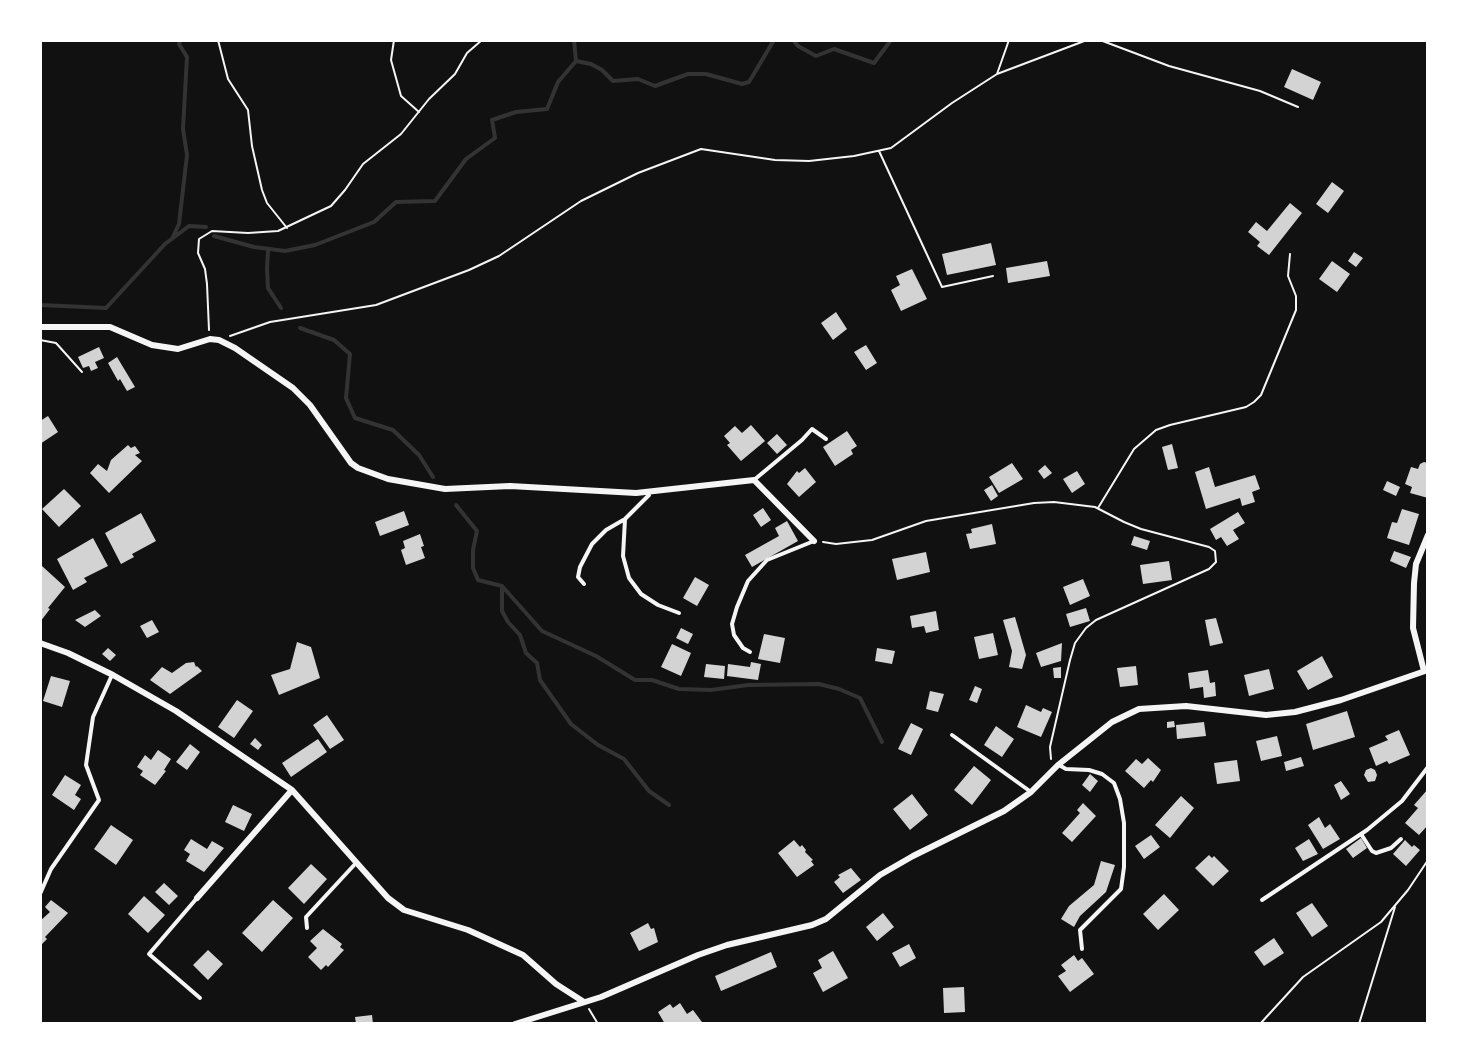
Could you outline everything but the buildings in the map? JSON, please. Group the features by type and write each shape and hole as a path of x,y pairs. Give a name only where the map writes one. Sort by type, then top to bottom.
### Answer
{"street":[{"path":"40,327 110,327 152,345 178,349 210,339 219,340 235,348 293,388 310,405 351,464 388,479 445,489 510,486 636,493 754,480 814,542"},
{"path":"515,1023 601,997 698,955 727,945 812,926 826,919 880,875 1004,811 1031,792 1058,765 1112,722 1139,709 1186,706 1266,715 1295,712 1341,700 1426,670 1413,628 1413,583 1416,564 1428,536"},
{"path":"40,643 113,675 176,711 292,790 388,898 404,910 468,930 523,955 556,984 584,1002"},
{"path":"197,898 292,790"}],"lane":[{"path":"754,480 812,429 825,439"},
{"path":"584,584 578,577 580,567 592,544 606,530 624,519 649,495 647,492"},
{"path":"624,519 623,556 629,578 642,594 658,605 679,613"},
{"path":"750,652 743,648 734,635 732,624 748,581 767,561 814,542"},
{"path":"40,894 51,869 99,800 86,765 93,717 113,675"},
{"path":"952,735 1031,792"},
{"path":"1058,765 1066,770 1089,770 1102,774 1114,783 1120,799 1124,822 1124,867 1121,889 1080,930 1082,949"},
{"path":"1262,900 1361,834 1402,801 1428,767"},
{"path":"1361,834 1372,851 1376,853 1391,848 1401,839"},
{"path":"307,928 306,917 356,863"},
{"path":"197,898 149,954 200,998"}],"path":[{"path":"218,40 228,79 248,110 252,147 261,190 267,203 287,228"},
{"path":"394,40 391,60 401,96 419,112"},
{"path":"210,339 207,284 205,269 198,253 199,239 212,231 265,232 287,228 331,206 363,164 401,134 455,74 467,53 482,40"},
{"path":"997,74 1009,40"},
{"path":"219,340 270,322 376,306 469,270 499,256 580,201 638,173 701,149 775,160 809,161 891,148 952,103 997,74 1087,40"},
{"path":"1100,40 1169,66 1260,91 1298,107"},
{"path":"879,151 942,287 993,276"},
{"path":"1098,508 1134,449 1155,430 1246,407 1261,395 1296,310 1296,296 1288,276 1290,254"},
{"path":"40,340 56,343 82,372"},
{"path":"814,542 836,544 872,540 926,521 1034,503 1076,504 1098,508 1124,522 1209,547 1215,551 1217,558 1215,564 1193,577 1096,620 1086,628 1075,643 1050,747 1051,759 1058,765"},
{"path":"1260,1023 1303,977 1381,922 1408,890 1428,860"},
{"path":"1359,1023 1396,904"},
{"path":"584,1002 598,1023"}],"waterway":[{"path":"172,239 179,224 187,155 183,129 187,57 179,44 180,40"},
{"path":"574,40 576,61"},
{"path":"214,236 254,247 285,251 315,245 374,222 396,202 435,201 466,159 495,138 492,120 516,112 547,109 558,82 576,61 591,64 602,70 613,81 638,79 655,86 688,74 706,74 742,84 749,82 774,40"},
{"path":"793,40 798,46 816,56 834,49 874,63 891,40"},
{"path":"40,305 106,308 165,244 189,226 206,227"},
{"path":"268,250 268,288 281,308"},
{"path":"300,328 334,340 350,354 346,398 355,418 393,430 419,455 433,477"},
{"path":"456,505 477,531 473,550 473,568 478,580 502,586 542,631 596,656 635,680 652,680 679,689 711,690 748,685 819,684 839,689 860,698 882,742"},
{"path":"502,586 502,611 520,635 526,653 537,663 540,680 571,724 598,745 624,759 649,791 669,805"}]}
